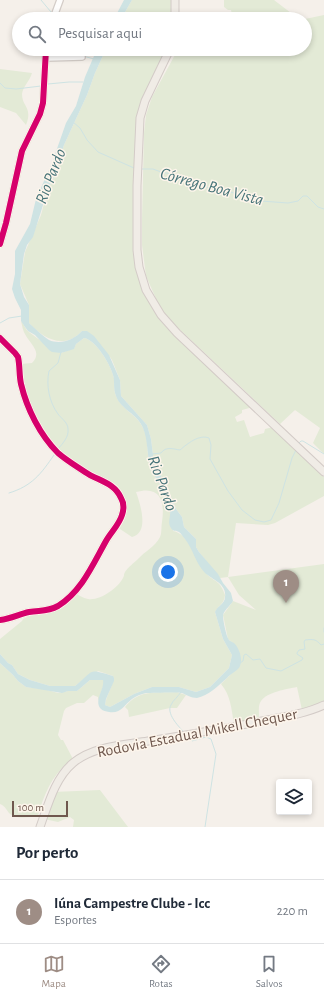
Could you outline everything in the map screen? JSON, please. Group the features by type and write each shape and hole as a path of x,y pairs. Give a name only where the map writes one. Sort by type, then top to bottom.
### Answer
{"main road":[{"path":"175,0 175,12"},
{"path":"167,56 145,101 139,128 137,250 139,267 146,290 161,315 177,333 324,472"},
{"name":"Rodovia Estadual Mikell Chequer","path":"40,827 59,780 72,764 82,756 96,751 121,746 270,720 324,705"}],"street":[{"path":"56,12 60,0"},
{"path":"0,244 22,152 40,114 46,58 82,57"},
{"path":"0,338 18,357 21,384 30,409 40,429 53,447 66,460 90,476 114,488 121,497 124,505 120,520 107,539 86,576 70,597 58,606 46,611 31,612 10,619 0,620"}],"green space":[{"path":"132,0 174,0 175,12 125,12"},
{"path":"224,0 274,0 290,12 231,12 231,10 224,7"},
{"path":"324,15 324,454 313,443 320,428 295,410 280,424 161,310 146,276 142,245 144,133 146,115 152,97 174,56 312,56 312,18"},
{"path":"103,56 166,56 144,100 136,256 148,300 165,326 253,407 242,410 242,413 235,417 237,422 244,420 250,437 264,433 265,429 273,427 324,477 324,496 275,523 268,525 236,523 228,577 220,578 199,552 196,547 196,539 184,527 182,517 176,509 167,487 154,463 151,439 147,425 121,396 120,380 110,357 82,331 69,340 54,340 41,334 29,323 29,305 20,284 25,252 41,215 48,189 53,179 64,145 87,95"},
{"path":"0,69 32,73 22,94 22,98 28,111 26,125 16,113 0,107"},
{"path":"21,321 29,332 61,353 74,348 76,344 84,338 93,343 106,359 111,370 114,378 115,394 118,401 136,418 142,426 147,441 150,468 164,491 168,502 173,531 184,537 192,548 201,567 221,586 225,595 222,603 215,612 223,639 232,655 229,668 210,687 196,692 179,687 152,687 134,694 110,707 105,705 113,676 98,671 75,686 50,686 30,680 18,674 12,665 8,663 0,654 0,639 23,619 31,615 43,613 74,592 84,598 93,599 103,596 113,590 121,582 128,568 153,546 160,537 163,515 162,502 156,493 144,490 136,492 140,503 142,524 141,530 138,534 132,537 117,527 122,506 118,494 105,484 84,476 64,462 44,441 29,415 24,398 20,364 32,363 35,359 36,352 24,333"},
{"path":"324,564 324,702 302,710 297,687 283,690 268,695 261,701 259,707 259,717 256,719 234,723 229,698 221,684 233,672 239,651 228,639 223,615 233,601 256,610 239,595 228,577"},
{"path":"0,663 26,687 44,689 58,693 77,691 90,680 104,680 98,701 98,697 93,695 84,703 77,703 66,708 64,711 58,735 61,740 63,740 73,759 60,770 50,784 38,816 23,818 15,817 0,804"},
{"path":"177,692 186,695 177,708 170,708 129,717 128,710 125,707 136,697 148,693"},
{"path":"100,790 128,827 73,827 74,820 70,817 58,822 44,819 53,792"}],"water":[{"path":"124,0 132,0 125,12 118,12"},
{"name":"Rio Pardo","path":"94,56 103,56 64,145 33,237 27,245 24,254 20,284 24,297 29,305 29,323 49,340 58,342 67,341 82,331 87,331 94,336 109,355 120,380 121,396 147,425 151,439 154,463 167,487 176,509 182,517 184,527 196,539 196,547 199,552 218,574 231,593 233,601 224,612 223,616 228,638 234,643 240,653 241,660 238,669 213,690 201,697 193,698 182,693 146,693 135,697 117,712 103,710 99,706 98,702 103,680 90,680 77,691 62,693 26,687 0,663 0,654 8,663 12,665 18,674 30,680 50,686 75,686 95,671 113,676 114,681 105,705 110,707 134,694 152,687 179,687 196,692 210,687 229,668 232,655 223,639 215,612 225,599 224,589 219,583 205,573 185,539 178,531 173,530 170,526 169,505 165,494 150,467 146,437 143,428 141,423 118,401 113,375 106,359 93,343 84,338 76,344 74,349 61,353 52,352 49,350 35,335 28,331 21,321 21,310 12,289 15,274 15,251 30,224 36,199 52,163 66,123 76,106 85,77"}],"waterway":[{"path":"41,0 51,12"},
{"path":"83,56 94,59"},
{"path":"48,84 83,82"},
{"path":"0,83 5,88 16,89 41,86"},
{"name":"Córrego Boa Vista","path":"73,122 80,128 87,140 98,152 134,168"},
{"name":"Córrego Boa Vista","path":"142,169 153,169 181,176 209,188 227,191 261,201 288,203 298,201 303,196 307,196 318,207 324,209"},
{"path":"0,323 9,318 22,316"},
{"path":"58,449 67,437 68,427 52,404 48,382 49,371 58,363 61,352"},
{"name":"Rio Pardo","path":"152,454 161,453 165,449 180,450 197,438 209,438 211,445 210,459 228,491 242,510 255,520 264,522 271,520 279,503 292,458 296,450"},
{"path":"299,443 303,441 324,454"},
{"path":"9,493 30,483 45,468 54,455"},
{"path":"240,663 243,661 244,655 246,654 253,660 260,659 266,668 281,671 302,660 303,658 297,653 299,650 305,649 305,640 314,640 321,645 324,644"},
{"path":"181,692 171,705 170,712 173,719 183,731"},
{"path":"189,738 192,741 206,737 211,739 216,754 205,827"}],"cycle path":[{"path":"0,244 22,151 40,114 43,103 46,56"},
{"path":"0,338 18,357 20,381 27,403 45,438 64,458 90,475 114,488 123,502 123,513 121,519 74,593 58,606 50,609 29,612 0,620"}],"place":[{"name":"Iúna Campestre Clube - Icc","path":"286,603"}]}
